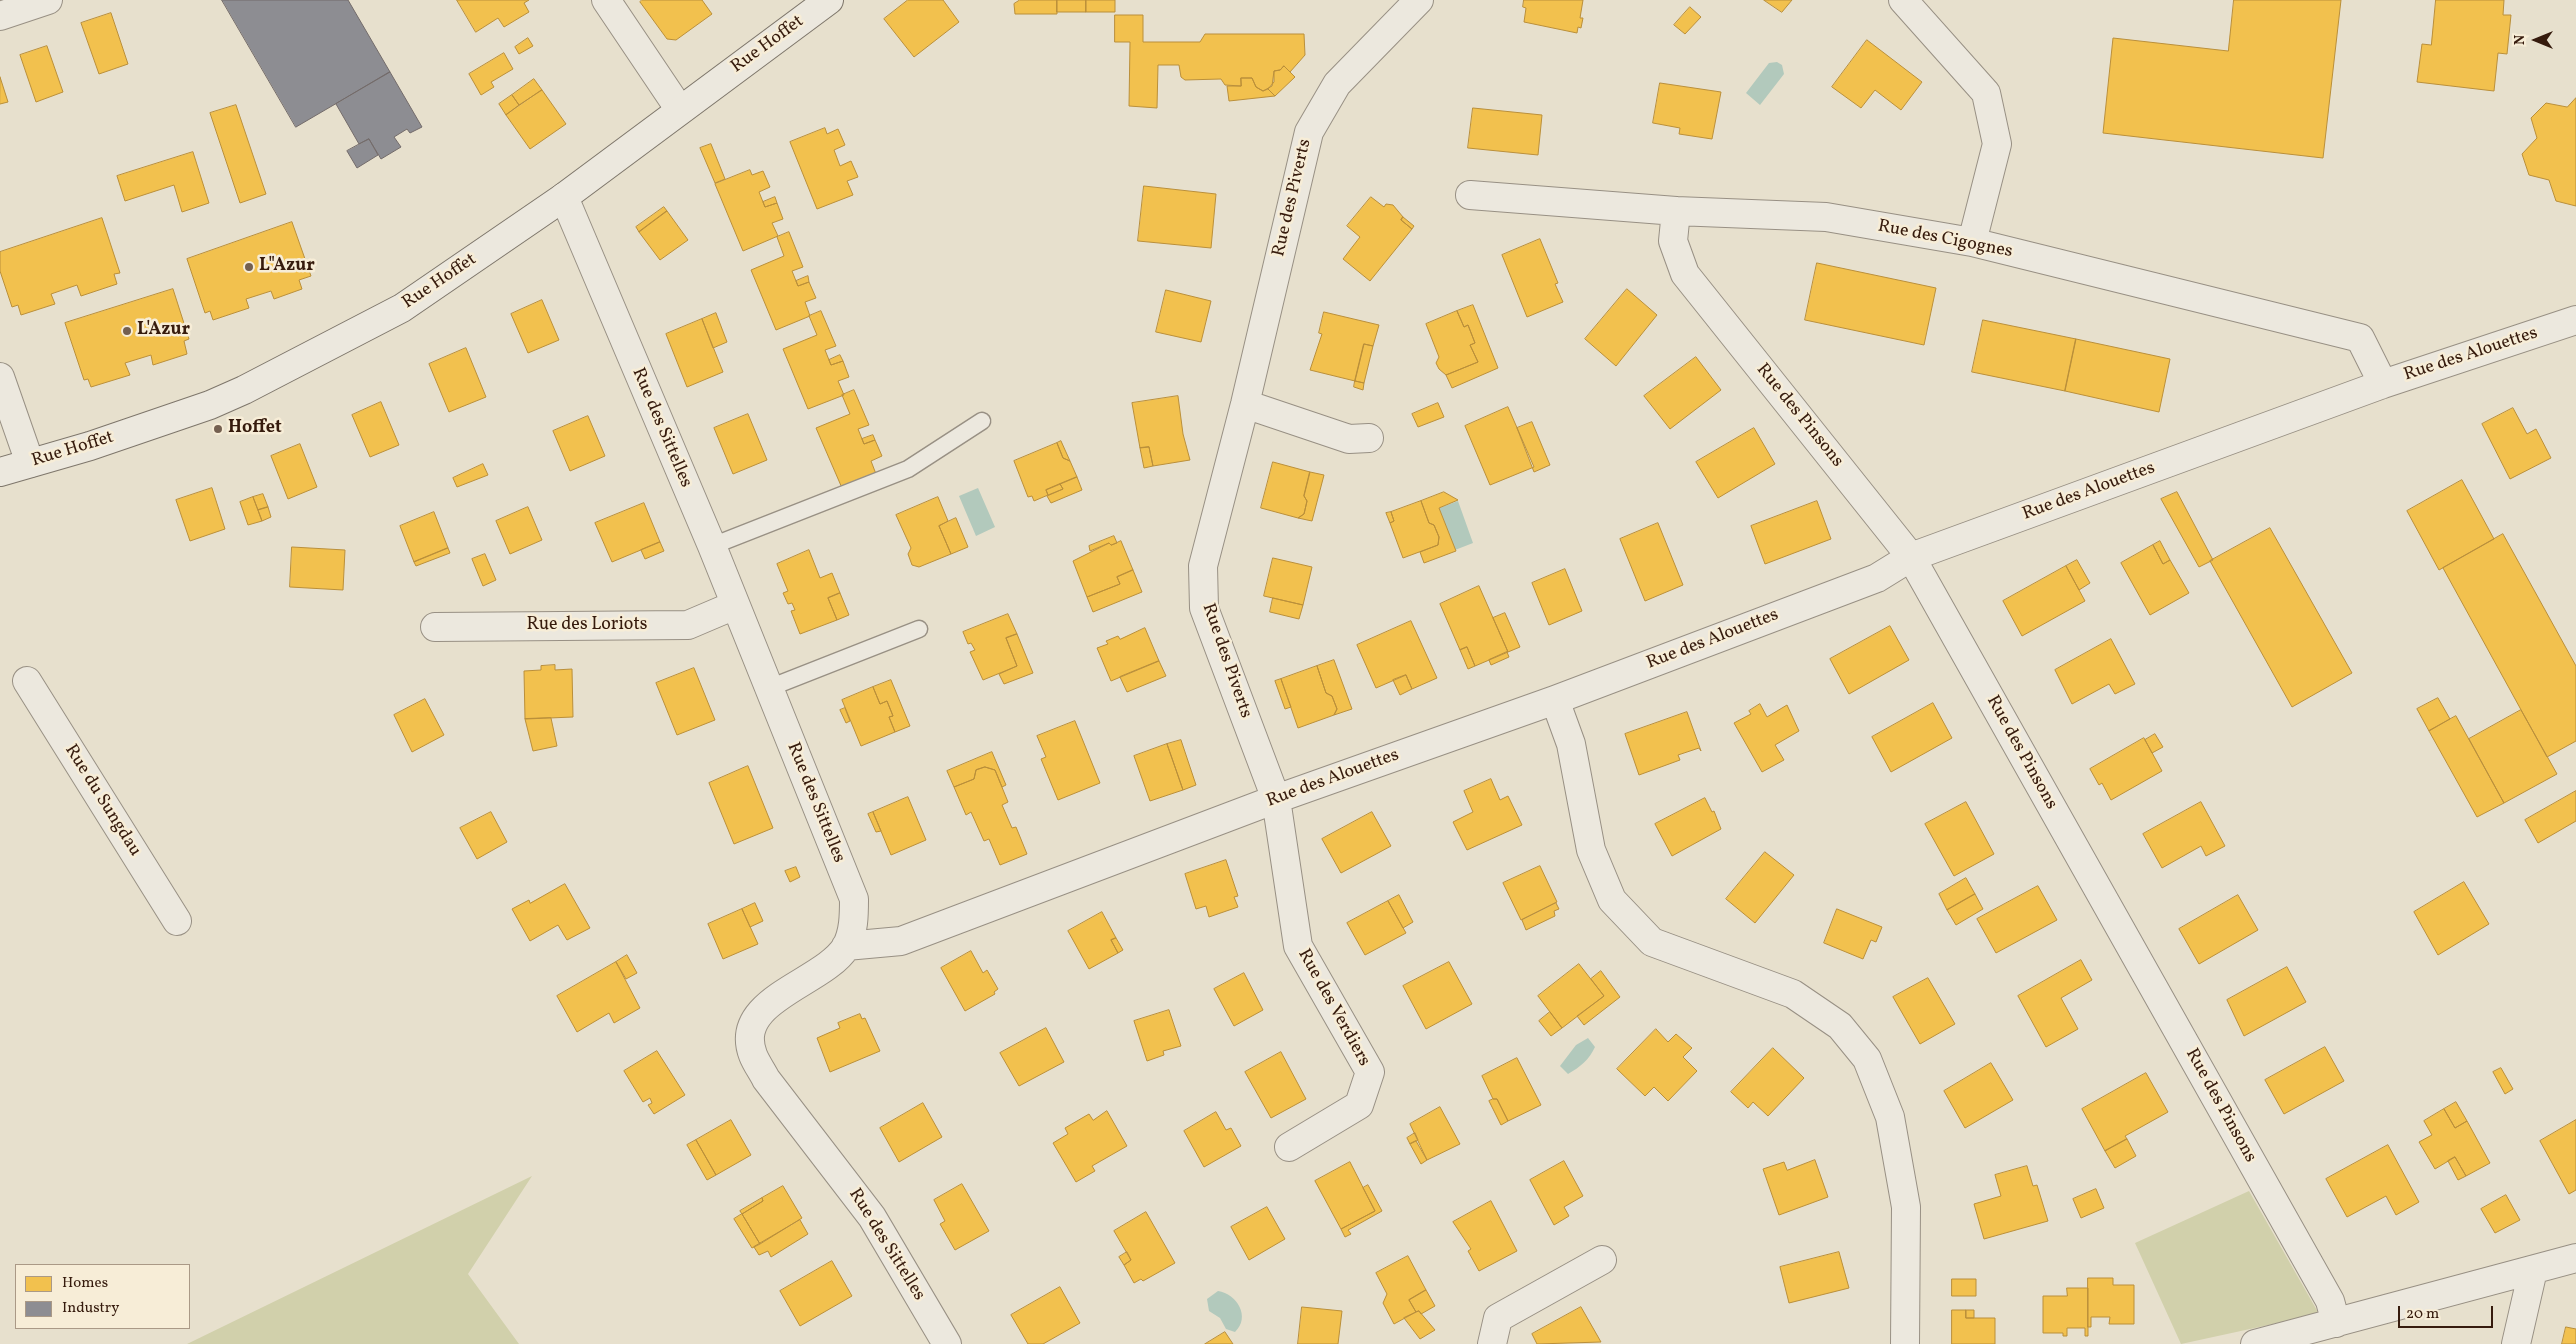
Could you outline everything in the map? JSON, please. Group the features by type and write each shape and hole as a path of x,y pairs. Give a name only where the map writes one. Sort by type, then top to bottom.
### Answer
{"street":[{"path":"0,16 48,0"},
{"path":"606,0 680,110"},
{"name":"Rue Hoffet","path":"0,472 90,446 244,390 402,308 564,197 830,0"},
{"name":"Rue des Piverts","path":"1276,798 1204,608 1203,566 1245,404 1309,132 1337,84 1419,0"},
{"path":"1903,0 1986,93 1997,144 1972,242"},
{"name":"Rue des Cigognes","path":"1470,195 1676,211 1826,217 1972,242 2360,338 2384,384"},
{"name":"Rue des Sittelles","path":"564,197 712,546 854,898 854,922 846,946 823,970 769,1003 756,1018 751,1032 752,1054 766,1079 872,1217 947,1344"},
{"name":"Rue des Pinsons","path":"1676,211 1673,241 1685,274 1911,557 2330,1301 2336,1323"},
{"name":"Rue des Alouettes","path":"846,946 901,941 1276,798 1555,700 1876,578 1911,557 2384,384 2576,320"},
{"path":"0,377 30,463"},
{"path":"1245,404 1349,440 1368,438"},
{"name":"Rue des Loriots","path":"435,627 688,625 735,605"},
{"name":"Rue du Sungdau","path":"27,681 177,921"},
{"path":"1555,700 1571,744 1591,850 1612,900 1652,942 1793,994 1840,1026 1866,1059 1890,1117 1906,1207 1905,1344"},
{"name":"Rue des Verdiers","path":"1276,798 1298,946 1370,1072 1359,1105 1289,1147"},
{"path":"2255,1344 2576,1258"},
{"path":"1492,1344 1498,1318 1602,1260"},
{"path":"2516,1344 2533,1270"}],"lane":[{"path":"712,546 908,469 982,421"},
{"path":"769,688 919,629"}],"green space":[{"path":"532,1176 468,1274 519,1344 187,1344"},
{"path":"2249,1191 2319,1314 2181,1344 2135,1243"}],"shaded area":[{"path":"1777,62 1782,65 1784,74 1760,105 1746,93 1769,63"},
{"path":"978,488 995,527 976,536 959,496"},
{"path":"1458,501 1473,543 1455,550 1439,508"},
{"path":"1588,1038 1595,1047 1593,1052 1584,1063 1568,1074 1560,1066 1576,1045"},
{"path":"1218,1291 1231,1297 1240,1307 1242,1320 1235,1332 1226,1329 1220,1318 1209,1311 1207,1299"}],"building: Homes":[{"path":"457,0 529,0 524,3 529,12 504,27 498,18 476,32"},
{"path":"642,0 702,0 712,14 676,40 667,39 640,2"},
{"path":"908,0 943,0 959,22 914,57 884,19"},
{"path":"1020,0 1057,0 1057,14 1015,14 1014,4"},
{"path":"1057,0 1086,0 1086,12 1057,12"},
{"path":"1086,0 1115,0 1115,12 1086,12"},
{"path":"1524,0 1583,0 1580,18 1583,18 1581,28 1578,27 1577,33 1524,22 1526,8 1523,7"},
{"path":"1764,0 1792,0 1782,12"},
{"path":"2234,0 2341,0 2323,158 2103,133 2113,38 2228,51"},
{"path":"2436,0 2504,0 2503,15 2511,15 2507,54 2498,53 2494,91 2417,82 2422,44 2431,45"},
{"path":"1690,7 1701,17 1685,34 1674,25"},
{"path":"111,13 128,64 99,74 81,23"},
{"path":"1115,15 1143,15 1143,42 1200,42 1205,34 1304,34 1305,55 1290,72 1284,66 1280,70 1274,71 1272,86 1263,91 1256,87 1252,78 1241,78 1241,86 1225,85 1221,79 1185,80 1181,77 1179,65 1158,65 1157,108 1129,106 1130,42 1115,42"},
{"path":"528,38 533,46 519,54 515,47"},
{"path":"1867,40 1922,82 1901,110 1875,90 1861,108 1832,87"},
{"path":"47,46 63,92 36,102 20,55"},
{"path":"504,53 513,69 491,82 494,87 481,95 469,74"},
{"path":"1284,66 1295,77 1275,96 1268,89 1274,82 1274,71 1280,70"},
{"path":"0,77 8,102 0,104"},
{"path":"1241,78 1252,78 1256,87 1263,91 1268,89 1275,96 1229,101 1227,86 1241,86"},
{"path":"534,79 542,90 519,105 512,95"},
{"path":"1660,83 1721,92 1712,139 1679,134 1680,128 1653,123"},
{"path":"542,90 566,124 530,149 506,115"},
{"path":"512,95 519,105 506,115 499,104"},
{"path":"2576,98 2576,206 2556,201 2549,180 2529,175 2522,154 2537,138 2531,118 2546,103 2567,107"},
{"path":"236,105 266,194 240,203 210,113"},
{"path":"1473,108 1542,115 1538,155 1468,148"},
{"path":"825,128 827,134 838,129 845,145 834,150 840,166 851,161 858,177 847,181 853,195 817,209 790,142"},
{"path":"711,144 725,179 715,183 700,148"},
{"path":"193,152 209,203 182,212 174,185 125,201 117,176"},
{"path":"750,170 752,175 763,171 770,187 759,192 765,207 777,203 783,219 772,223 778,236 743,251 715,184"},
{"path":"1144,186 1216,194 1211,248 1138,241"},
{"path":"775,197 777,203 765,207 763,202"},
{"path":"1371,197 1384,207 1386,204 1393,205 1403,217 1401,220 1412,229 1370,281 1343,259 1360,237 1347,226"},
{"path":"664,207 667,211 639,232 636,227"},
{"path":"667,211 688,240 660,260 639,232"},
{"path":"1403,217 1414,226 1412,229 1401,220"},
{"name":"L'Azur","path":"102,218 120,273 114,274 117,284 81,296 77,285 51,294 55,304 21,315 18,305 12,307 0,271 0,252"},
{"name":"L\"Azur","path":"292,222 311,276 299,280 302,289 274,299 271,291 246,299 249,308 213,320 210,311 205,313 187,259"},
{"path":"789,232 803,267 792,271 798,286 809,282 816,298 805,302 810,316 776,330 751,270 784,256 777,237"},
{"path":"1540,239 1558,283 1555,284 1563,302 1527,317 1502,255"},
{"path":"1817,263 1936,288 1924,345 1805,320"},
{"path":"808,276 809,282 798,286 796,281"},
{"name":"L'Azur","path":"173,289 189,339 184,341 187,354 153,365 151,355 125,363 130,375 91,387 88,379 84,380 65,323"},
{"path":"1627,289 1657,315 1616,366 1585,339"},
{"path":"1166,290 1211,301 1201,342 1156,332"},
{"path":"542,300 559,340 528,353 511,314"},
{"path":"1473,305 1498,368 1452,388 1446,375 1478,362 1470,345 1475,343 1468,325 1464,327 1457,311"},
{"path":"821,311 836,346 825,350 831,365 843,361 849,377 838,381 844,395 808,409 783,349 817,335 809,316"},
{"path":"1457,311 1464,327 1468,325 1475,343 1470,345 1478,362 1446,375 1439,369 1436,363 1439,357 1426,324"},
{"path":"1324,312 1379,325 1373,346 1364,344 1355,381 1310,370 1322,334 1319,333"},
{"path":"716,313 727,342 713,348 702,319"},
{"path":"702,319 723,372 687,387 666,334"},
{"path":"1983,320 2076,339 2065,391 1972,372"},
{"path":"2076,339 2170,359 2159,412 2065,391"},
{"path":"1364,344 1373,346 1364,383 1355,381"},
{"path":"466,348 486,397 449,412 429,364"},
{"path":"840,355 843,361 831,365 829,360"},
{"path":"1696,357 1721,390 1670,429 1644,396"},
{"path":"1355,381 1364,383 1363,390 1354,387"},
{"path":"854,390 869,425 858,429 864,444 875,440 882,456 871,461 876,474 842,488 816,428 850,414 842,395"},
{"path":"1178,396 1183,434 1190,460 1153,466 1149,447 1140,448 1132,403"},
{"path":"381,402 399,445 370,457 352,415"},
{"path":"1438,403 1444,417 1418,427 1412,414"},
{"path":"1508,407 1534,467 1490,485 1465,426"},
{"path":"2513,408 2527,434 2536,429 2551,458 2510,479 2482,424"},
{"path":"748,414 767,460 733,474 714,428"},
{"path":"588,416 605,456 570,471 553,431"},
{"path":"1532,422 1550,465 1534,472 1517,428"},
{"path":"1754,428 1775,464 1718,498 1696,462"},
{"path":"873,435 875,440 864,444 862,439"},
{"path":"1061,441 1070,461 1063,458 1057,443"},
{"path":"1057,443 1063,458 1070,461 1077,477 1046,490 1048,495 1034,501 1032,496 1028,497 1014,461"},
{"path":"300,444 317,487 288,499 271,456"},
{"path":"1149,447 1153,466 1144,468 1140,448"},
{"path":"1273,462 1310,472 1304,496 1307,501 1304,514 1298,518 1261,508"},
{"path":"483,464 488,475 457,487 453,478"},
{"path":"1310,472 1324,475 1312,521 1298,518 1304,514 1307,501 1304,496"},
{"path":"1077,477 1082,490 1051,503 1047,496 1063,489 1060,484"},
{"path":"2462,480 2494,539 2439,570 2407,511"},
{"path":"1060,484 1063,489 1048,495 1046,490"},
{"path":"212,488 225,529 190,541 176,500"},
{"path":"1444,492 1458,500 1439,508 1456,551 1424,563 1420,552 1438,545 1439,537 1434,525 1429,523 1421,501"},
{"path":"2177,492 2213,560 2199,567 2161,499"},
{"path":"263,494 268,507 258,510 253,497"},
{"path":"253,497 262,521 248,525 240,502"},
{"path":"938,497 948,521 939,526 951,554 919,567 912,565 908,554 911,548 896,515"},
{"path":"1421,501 1429,523 1434,525 1439,537 1438,545 1403,558 1390,523 1394,521 1391,512"},
{"path":"1817,501 1831,539 1765,564 1751,526"},
{"path":"644,503 660,542 612,562 595,523"},
{"path":"268,507 271,517 262,521 258,510"},
{"path":"528,507 542,540 510,554 496,521"},
{"path":"434,512 448,548 414,562 400,526"},
{"path":"1391,512 1394,521 1390,523 1386,513"},
{"path":"956,518 968,547 951,554 939,526"},
{"path":"1658,523 1683,585 1645,601 1620,539"},
{"path":"2270,528 2352,673 2292,707 2210,561"},
{"path":"2503,534 2576,666 2576,741 2547,757 2443,568"},
{"path":"1114,536 1117,543 1111,545 1109,543 1090,551 1089,546"},
{"path":"1121,541 1133,570 1117,577 1120,584 1087,597 1073,561 1109,543 1111,545"},
{"path":"2160,541 2170,560 2163,564 2153,545"},
{"path":"660,542 664,551 645,559 641,550"},
{"path":"2153,545 2163,564 2170,560 2189,593 2150,615 2121,563"},
{"path":"292,547 345,550 343,590 290,587"},
{"path":"448,548 450,553 416,566 414,562"},
{"path":"809,550 820,578 832,573 840,593 828,598 837,620 800,634 791,611 795,610 792,603 788,604 783,593 788,591 777,564"},
{"path":"485,554 496,580 483,586 472,559"},
{"path":"1273,558 1312,567 1303,605 1264,596"},
{"path":"2077,560 2090,583 2079,590 2066,566"},
{"path":"2066,566 2085,601 2022,636 2003,601"},
{"path":"1565,569 1582,611 1549,625 1532,583"},
{"path":"1133,570 1142,592 1093,612 1087,597 1120,584 1117,577"},
{"path":"1479,586 1508,652 1475,666 1467,647 1460,650 1440,604"},
{"path":"840,593 849,615 837,620 828,598"},
{"path":"1273,598 1303,605 1299,619 1270,612"},
{"path":"1505,613 1520,647 1508,652 1493,618"},
{"path":"1008,614 1017,634 1006,638 1017,666 983,680 970,652 975,650 971,643 968,644 963,632"},
{"path":"1411,621 1437,678 1412,689 1406,675 1376,688 1357,645"},
{"path":"1890,626 1909,660 1849,694 1830,659"},
{"path":"1145,628 1159,661 1111,681 1097,648 1108,644 1106,641 1118,636 1120,639"},
{"path":"1017,634 1033,673 1004,684 999,674 1017,666 1006,638"},
{"path":"2111,639 2135,684 2115,694 2109,684 2072,704 2055,670"},
{"path":"1467,647 1475,666 1468,669 1460,650"},
{"path":"1507,652 1509,657 1491,665 1489,660"},
{"path":"1334,660 1352,709 1334,715 1337,709 1332,696 1326,693 1317,666"},
{"path":"1159,661 1166,676 1127,692 1120,677"},
{"path":"555,665 555,670 572,669 573,717 525,719 524,671 541,670 541,666"},
{"path":"1317,666 1326,693 1332,696 1337,709 1334,715 1298,728 1281,679"},
{"path":"694,668 715,720 677,735 656,683"},
{"path":"1406,675 1412,689 1400,695 1393,680"},
{"path":"1281,679 1291,707 1285,709 1275,681"},
{"path":"891,680 910,726 895,732 889,717 893,716 887,701 880,704 873,687"},
{"path":"873,687 880,704 887,701 893,716 889,717 895,732 861,746 842,700"},
{"path":"2438,698 2450,719 2429,731 2417,709"},
{"path":"425,699 444,735 412,752 394,715"},
{"path":"1933,703 1952,738 1891,772 1872,737"},
{"path":"1760,704 1767,717 1787,705 1799,731 1775,745 1784,760 1762,772 1734,723 1751,714 1749,711"},
{"path":"845,708 850,721 846,723 840,710"},
{"path":"2521,710 2557,774 2504,803 2469,739"},
{"path":"1687,712 1701,751 1699,748 1678,755 1680,760 1639,775 1625,734"},
{"path":"2456,716 2504,803 2477,817 2429,731"},
{"path":"551,718 557,746 533,751 525,719"},
{"path":"1075,721 1100,783 1058,800 1041,759 1046,757 1037,736"},
{"path":"2155,734 2163,747 2152,753 2145,740"},
{"path":"2144,738 2162,771 2111,800 2102,783 2099,785 2090,769"},
{"path":"1181,740 1196,785 1183,790 1167,744"},
{"path":"1167,744 1183,790 1150,801 1134,756"},
{"path":"992,752 1006,785 1002,787 995,770 985,767 976,770 974,779 954,787 947,771"},
{"path":"748,766 773,828 734,844 709,783"},
{"path":"985,767 995,770 1008,802 1002,805 1012,828 1016,827 1027,854 1000,865 989,839 984,841 971,812 966,815 954,787 974,779 976,770"},
{"path":"1491,779 1500,800 1508,796 1522,825 1467,850 1453,822 1473,812 1464,791"},
{"path":"2576,791 2576,821 2538,843 2525,820"},
{"path":"908,797 926,840 891,855 873,812"},
{"path":"1705,798 1712,812 1714,811 1721,829 1672,856 1655,824"},
{"path":"1966,802 1994,854 1954,876 1925,824"},
{"path":"2201,802 2225,846 2206,856 2201,846 2162,868 2143,834"},
{"path":"491,812 507,842 477,859 460,828"},
{"path":"873,812 881,831 876,832 868,814"},
{"path":"1372,812 1391,846 1341,873 1322,839"},
{"path":"1765,852 1794,875 1755,923 1726,899"},
{"path":"1226,860 1238,896 1234,897 1238,907 1209,917 1206,906 1196,909 1185,874"},
{"path":"1540,866 1557,902 1521,920 1503,883"},
{"path":"796,867 800,877 790,882 785,871"},
{"path":"1966,878 1975,894 1947,910 1939,894"},
{"path":"2464,882 2489,924 2438,955 2414,912"},
{"path":"565,884 590,928 567,940 558,925 530,941 512,909 529,900 530,903"},
{"path":"2038,886 2057,920 1996,953 1977,919"},
{"path":"1975,894 1983,909 1956,925 1947,910"},
{"path":"1399,895 1413,922 1403,928 1388,901"},
{"path":"2238,895 2258,930 2199,964 2179,929"},
{"path":"1388,901 1406,933 1365,955 1347,923"},
{"path":"755,903 763,921 750,927 742,909"},
{"path":"1556,903 1559,909 1554,911 1555,916 1526,930 1522,920"},
{"path":"742,909 758,944 723,959 708,924"},
{"path":"1837,909 1882,927 1876,942 1871,940 1863,959 1824,943"},
{"path":"1102,912 1116,938 1111,940 1118,953 1089,969 1068,931"},
{"path":"1116,938 1123,950 1118,953 1111,940"},
{"path":"971,951 983,973 987,970 998,989 994,992 995,994 965,1011 941,968"},
{"path":"627,955 637,973 626,979 616,962"},
{"path":"2081,960 2092,980 2061,998 2078,1029 2046,1047 2018,996"},
{"path":"616,962 640,1008 614,1023 609,1013 577,1032 557,996"},
{"path":"1449,962 1472,1004 1426,1029 1403,986"},
{"path":"1579,964 1604,996 1562,1028 1538,996"},
{"path":"2287,967 2306,1002 2244,1036 2227,1000"},
{"path":"1601,971 1620,997 1584,1025 1577,1016 1604,996 1591,979"},
{"path":"1244,973 1263,1010 1234,1026 1214,989"},
{"path":"1928,978 1955,1024 1920,1044 1893,997"},
{"path":"1169,1010 1181,1046 1163,1051 1164,1055 1147,1061 1134,1021"},
{"path":"1550,1012 1562,1028 1551,1036 1539,1021"},
{"path":"860,1014 862,1019 865,1018 880,1051 830,1072 817,1038 840,1028 838,1023"},
{"path":"1046,1028 1064,1062 1019,1086 1000,1053"},
{"path":"1656,1029 1668,1042 1676,1034 1692,1048 1683,1057 1697,1071 1668,1101 1654,1087 1645,1096 1617,1069"},
{"path":"2325,1047 2344,1081 2284,1114 2265,1080"},
{"path":"1773,1048 1804,1078 1768,1116 1753,1102 1748,1108 1731,1092"},
{"path":"657,1051 685,1095 654,1114 648,1105 652,1103 650,1098 643,1102 624,1071"},
{"path":"1281,1052 1306,1099 1271,1118 1245,1072"},
{"path":"1517,1058 1541,1105 1508,1121 1497,1099 1493,1099 1482,1076"},
{"path":"1991,1063 2013,1100 1965,1128 1944,1091"},
{"path":"2501,1068 2513,1089 2505,1094 2493,1072"},
{"path":"2146,1073 2168,1112 2125,1136 2127,1139 2105,1151 2082,1109"},
{"path":"1497,1099 1508,1121 1501,1125 1489,1101"},
{"path":"2456,1102 2467,1121 2455,1128 2444,1109"},
{"path":"923,1103 942,1137 899,1162 880,1128"},
{"path":"1440,1107 1460,1144 1427,1160 1410,1124"},
{"path":"2444,1109 2455,1128 2467,1121 2490,1163 2466,1176 2455,1157 2435,1169 2419,1142 2432,1135 2424,1121"},
{"path":"1107,1111 1127,1146 1092,1166 1095,1171 1076,1182 1053,1143 1068,1134 1065,1128 1089,1114 1093,1120"},
{"path":"1216,1112 1226,1130 1231,1128 1241,1146 1204,1167 1184,1131"},
{"path":"731,1120 751,1155 716,1175 696,1140"},
{"path":"2576,1120 2576,1190 2569,1194 2540,1141"},
{"path":"1415,1133 1418,1140 1410,1144 1407,1138"},
{"path":"2127,1139 2136,1156 2115,1168 2105,1151"},
{"path":"696,1140 716,1175 707,1180 687,1145"},
{"path":"1416,1141 1427,1160 1421,1164 1410,1144"},
{"path":"2388,1145 2419,1202 2396,1215 2386,1196 2347,1217 2326,1179"},
{"path":"2455,1157 2466,1176 2458,1180 2448,1161"},
{"path":"1815,1160 1828,1197 1779,1215 1763,1169 1784,1162 1787,1170"},
{"path":"1564,1161 1583,1196 1564,1207 1569,1216 1554,1225 1530,1180"},
{"path":"1350,1162 1375,1211 1341,1229 1315,1181"},
{"path":"2027,1166 2033,1186 2037,1185 2048,1221 1984,1239 1974,1204 2001,1196 1995,1175"},
{"path":"962,1184 989,1231 955,1250 940,1224 945,1221 934,1200"},
{"path":"1368,1185 1382,1211 1348,1230 1351,1234 1345,1237 1341,1229 1375,1211 1363,1188"},
{"path":"783,1186 802,1218 760,1244 742,1214 763,1201 762,1198"},
{"path":"2096,1189 2104,1208 2081,1218 2073,1199"},
{"path":"2506,1195 2520,1220 2495,1233 2481,1209"},
{"path":"762,1198 763,1201 742,1214 740,1211"},
{"path":"1491,1201 1517,1251 1479,1271 1468,1251 1471,1249 1453,1222"},
{"path":"1267,1207 1285,1239 1249,1260 1231,1227"},
{"path":"1146,1212 1175,1263 1143,1281 1141,1279 1134,1283 1124,1265 1131,1260 1114,1231"},
{"path":"742,1214 760,1244 752,1248 734,1219"},
{"path":"800,1220 808,1234 771,1257 768,1251 759,1255 754,1247"},
{"path":"1127,1252 1131,1260 1124,1265 1119,1257"},
{"path":"1839,1252 1849,1288 1789,1303 1780,1267"},
{"path":"1408,1256 1426,1290 1409,1300 1416,1312 1394,1324 1383,1303 1387,1294 1376,1273"},
{"path":"832,1261 852,1296 800,1326 780,1291"},
{"path":"2088,1278 2113,1278 2113,1285 2134,1285 2134,1324 2109,1324 2110,1317 2091,1317 2091,1327 2088,1327"},
{"path":"1952,1279 1976,1279 1976,1296 1952,1296"},
{"path":"1060,1287 1080,1323 1043,1344 1028,1344 1011,1315"},
{"path":"2067,1288 2088,1288 2088,1336 2085,1336 2085,1328 2067,1328 2067,1336 2063,1336 2063,1333 2043,1333 2043,1296 2067,1296"},
{"path":"1426,1290 1435,1306 1421,1314 1419,1311 1416,1312 1409,1300"},
{"path":"1302,1307 1342,1311 1338,1344 1298,1344"},
{"path":"1581,1307 1601,1342 1537,1344 1532,1334"},
{"path":"1952,1310 1966,1310 1966,1318 1995,1318 1995,1344 1952,1344"},
{"path":"1966,1310 1974,1310 1974,1318 1966,1318"},
{"path":"1419,1311 1435,1330 1420,1339 1404,1318"},
{"path":"2566,1327 2576,1329 2576,1344 2562,1344"},
{"path":"1225,1332 1233,1344 1205,1344"}],"building: Industry":[{"path":"222,0 348,0 390,72 296,127"},
{"path":"390,72 422,127 410,133 407,129 394,137 401,147 381,159 369,139 359,144 336,104"},
{"path":"369,139 378,155 357,168 347,151"}],"place":[{"name":"L\"Azur","path":"249,267"},
{"name":"L'Azur","path":"127,331"},
{"name":"Hoffet","path":"218,429"}]}
